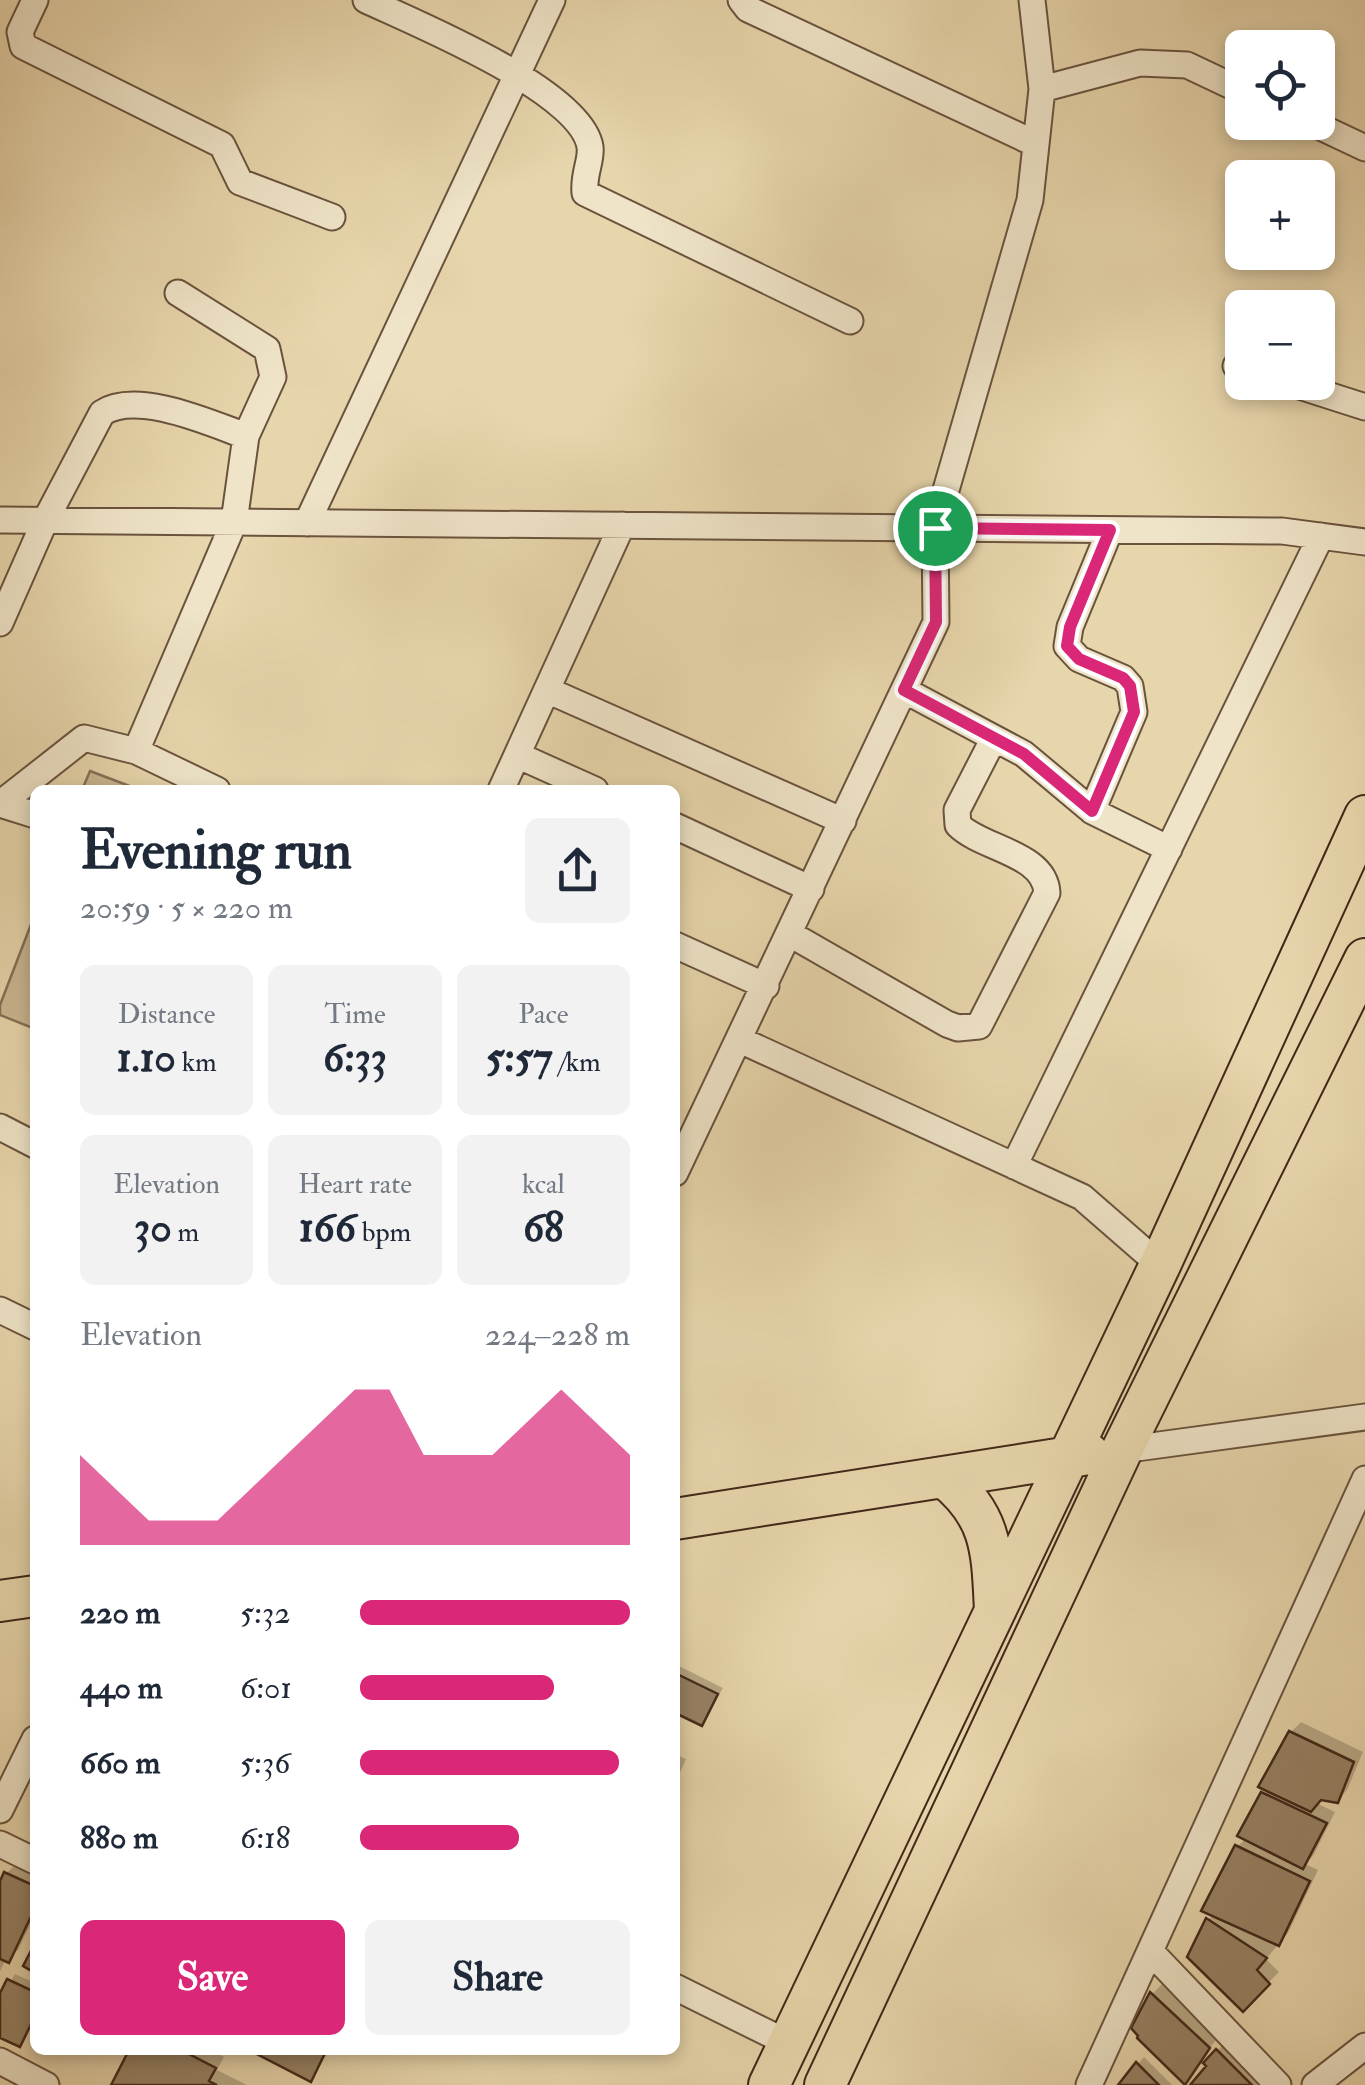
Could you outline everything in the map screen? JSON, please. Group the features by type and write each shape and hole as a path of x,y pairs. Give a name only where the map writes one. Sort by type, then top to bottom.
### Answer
{"main road":[{"path":"769,2085 1160,1265 1365,816"},
{"path":"825,2085 1122,1450 1365,960"},
{"path":"680,1519 1122,1450"},
{"path":"944,1477 975,1507 987,1531 996,1614"},
{"path":"0,1601 30,1597"}],"street":[{"path":"35,0 20,32 23,46 222,145 240,182 332,217"},
{"path":"366,0 518,73 581,125 591,149 583,176 586,193 850,321"},
{"path":"307,523 552,0"},
{"path":"741,0 748,10 1036,144"},
{"path":"680,1163 936,622 935,528 1030,200 1042,90 1032,0"},
{"path":"1042,90 1140,63 1187,65 1225,83"},
{"path":"1335,134 1365,148"},
{"path":"136,750 234,522 246,436 273,377 267,349 178,294"},
{"path":"1335,397 1365,407"},
{"path":"0,624 44,523 102,413 125,403 187,414 246,436"},
{"path":"0,520 1282,531 1363,537"},
{"path":"503,785 622,526"},
{"path":"1092,811 1134,712 1130,686 1123,678 1079,659 1067,646 1070,627 1110,530"},
{"path":"1014,1166 1322,536"},
{"path":"547,690 843,821"},
{"path":"904,690 1024,754 1092,811 1168,849"},
{"path":"30,813 0,804 84,738 136,750 207,785"},
{"path":"790,934 948,1024 958,1028 978,1026 1047,892 1046,879 1037,868 968,836 958,825 957,810 994,738"},
{"path":"518,755 584,785"},
{"path":"680,828 811,888"},
{"path":"680,947 766,986"},
{"path":"740,1040 1082,1197 1160,1265"},
{"path":"0,1126 30,1142"},
{"path":"0,1310 30,1325"},
{"path":"1122,1450 1365,1417"},
{"path":"1088,2085 1365,1479"},
{"path":"0,1810 30,1750"},
{"path":"0,1844 30,1858"},
{"path":"1151,1952 1278,2085"},
{"path":"680,1989 790,2044"},
{"path":"1316,2085 1365,2046"},
{"path":"0,2060 46,2085"}],"shaded area":[{"path":"90,771 127,785 84,785"},
{"path":"30,927 30,1027 0,1015 0,1005"}],"building":[{"path":"680,1675 718,1694 702,1726 680,1715"},
{"path":"1289,1731 1354,1762 1338,1803 1321,1800 1311,1812 1258,1787"},
{"path":"1261,1792 1327,1823 1303,1869 1237,1836"},
{"path":"1235,1845 1310,1881 1279,1946 1201,1911"},
{"path":"4,1872 30,1884 30,1919 9,1963 0,1959 0,1881"},
{"path":"1206,1918 1267,1958 1257,1970 1270,1984 1243,2012 1187,1957"},
{"path":"7,1979 30,1990 30,2026 20,2047 0,2038 0,1993"},
{"path":"1150,1992 1210,2048 1185,2085 1131,2028"},
{"path":"1216,2049 1252,2085 1190,2085"},
{"path":"126,2055 191,2055 216,2068 209,2081 217,2085 111,2085"},
{"path":"259,2055 324,2055 311,2082"},
{"path":"1136,2062 1159,2085 1118,2085"}],"route":[{"path":"935,528 1110,530 1070,627 1067,646 1079,659 1123,678 1130,686 1134,712 1092,811 1024,754 904,690 936,622 935,528"}]}
